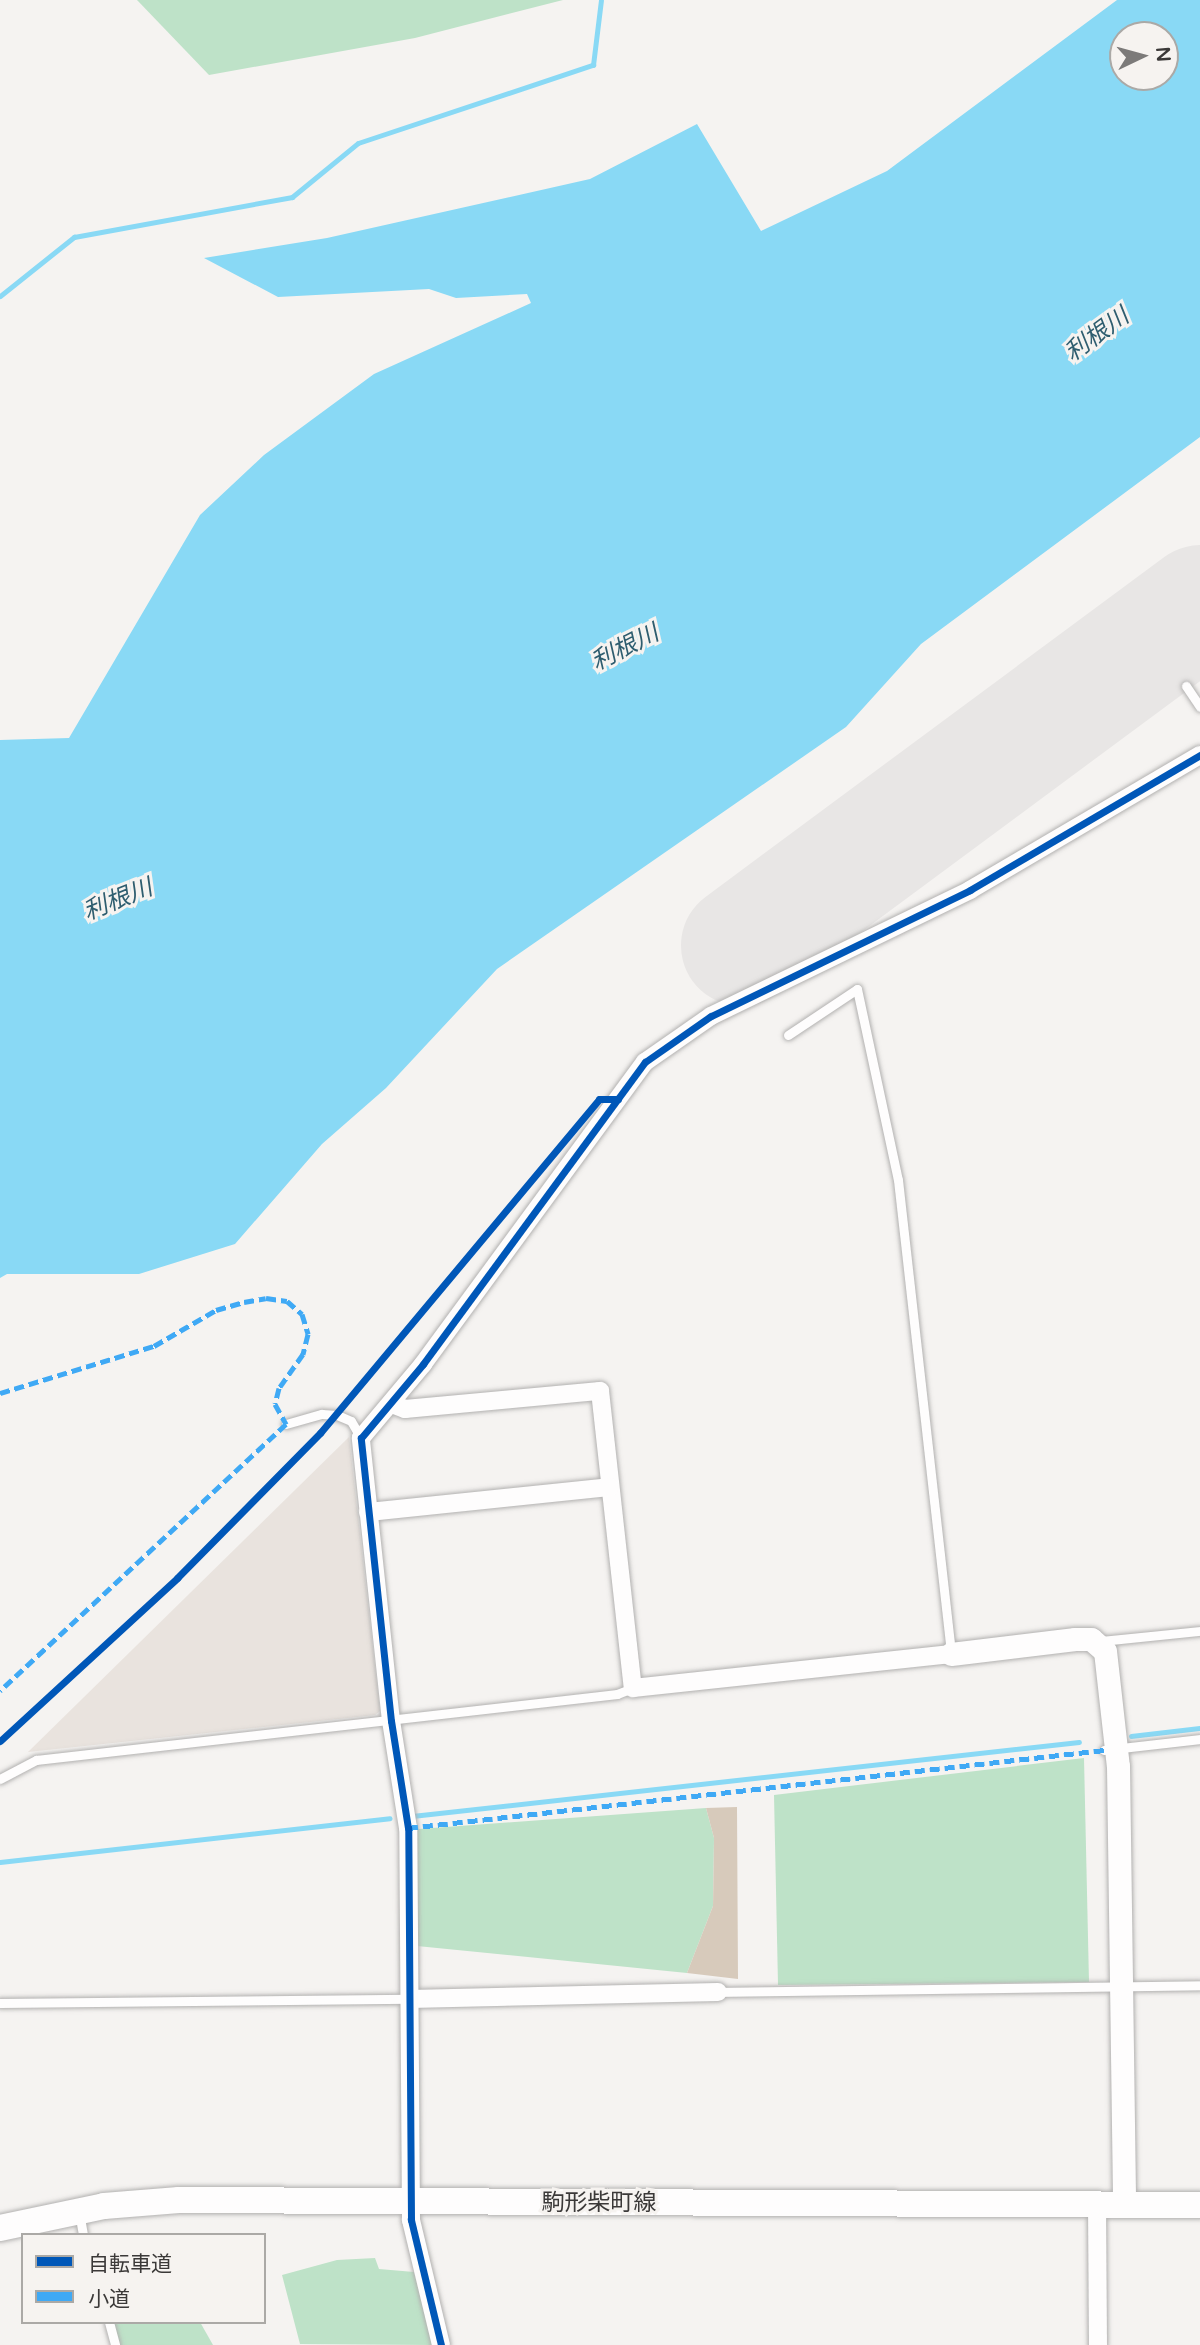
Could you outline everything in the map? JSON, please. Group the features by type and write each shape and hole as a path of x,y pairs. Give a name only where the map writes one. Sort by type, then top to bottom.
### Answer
{"main road":[{"name":"駒形柴町線","path":"0,2228 81,2223 179,2200 1200,2205"}],"street":[{"path":"441,2345 412,2233 408,1828 391,1721 361,1438 391,1404 645,1062 711,1016 970,890 1200,755"},
{"path":"391,1404 405,1409 600,1391 633,1688 1075,1639 1096,1642 1105,1651 1116,1988 1111,2204 1098,2345"},
{"path":"368,1512 610,1487"},
{"path":"410,1999 718,1992"}],"lane":[{"path":"1186,686 1200,707"},
{"path":"788,1035 857,989 898,1180 951,1654"},
{"path":"286,1424 322,1414 337,1415 351,1421 361,1438"},
{"path":"1096,1642 1200,1631"},
{"path":"0,1779 36,1760 617,1694 633,1688"},
{"path":"1110,1749 1200,1739"},
{"path":"718,1992 1200,1985"},
{"path":"0,2003 410,1999"},
{"path":"110,2324 116,2345"}],"shaded area":[{"path":"349,1437 380,1711 375,1715 28,1752"}],"green space":[{"path":"137,0 563,0 415,38 209,75"},
{"path":"1084,1758 1089,1982 778,1985 774,1795"},
{"path":"706,1808 714,1838 713,1906 687,1973 417,1946 413,1836 419,1829"},
{"path":"375,2258 379,2269 414,2272 433,2345 300,2344 282,2275 337,2260"},
{"path":"113,2324 201,2324 213,2345 119,2345"}],"water":[{"name":"利根川","path":"1117,0 1200,0 1200,437 921,644 846,727 497,969 386,1088 322,1144 235,1244 139,1274 7,1274 0,1278 0,740 69,738 200,515 264,455 374,374 531,303 527,294 456,298 429,289 278,297 204,258 327,238 590,179 697,124 761,231 887,171"}],"building":[{"path":"737,1807 738,1979 687,1973 713,1906 714,1838 706,1808"}],"waterway":[{"path":"0,296 74,237 292,197 358,143 593,65 601,0"},
{"path":"1131,1736 1200,1728"},
{"path":"412,1816 1079,1742"},
{"path":"0,1862 390,1818"}],"runway":[{"path":"741,945 1200,605"}],"marked path":[{"path":"0,1393 154,1346 216,1310 244,1302 266,1298 287,1301 302,1314 308,1334 303,1354 279,1388 275,1404 286,1424 0,1691"},
{"path":"408,1828 1104,1750"}],"cycle path":[{"path":"441,2345 411,2220 408,1828 391,1721 361,1438 423,1364 645,1062 711,1016 970,890 1200,755"},
{"path":"0,1741 177,1578 320,1433 599,1099 618,1099"}]}
